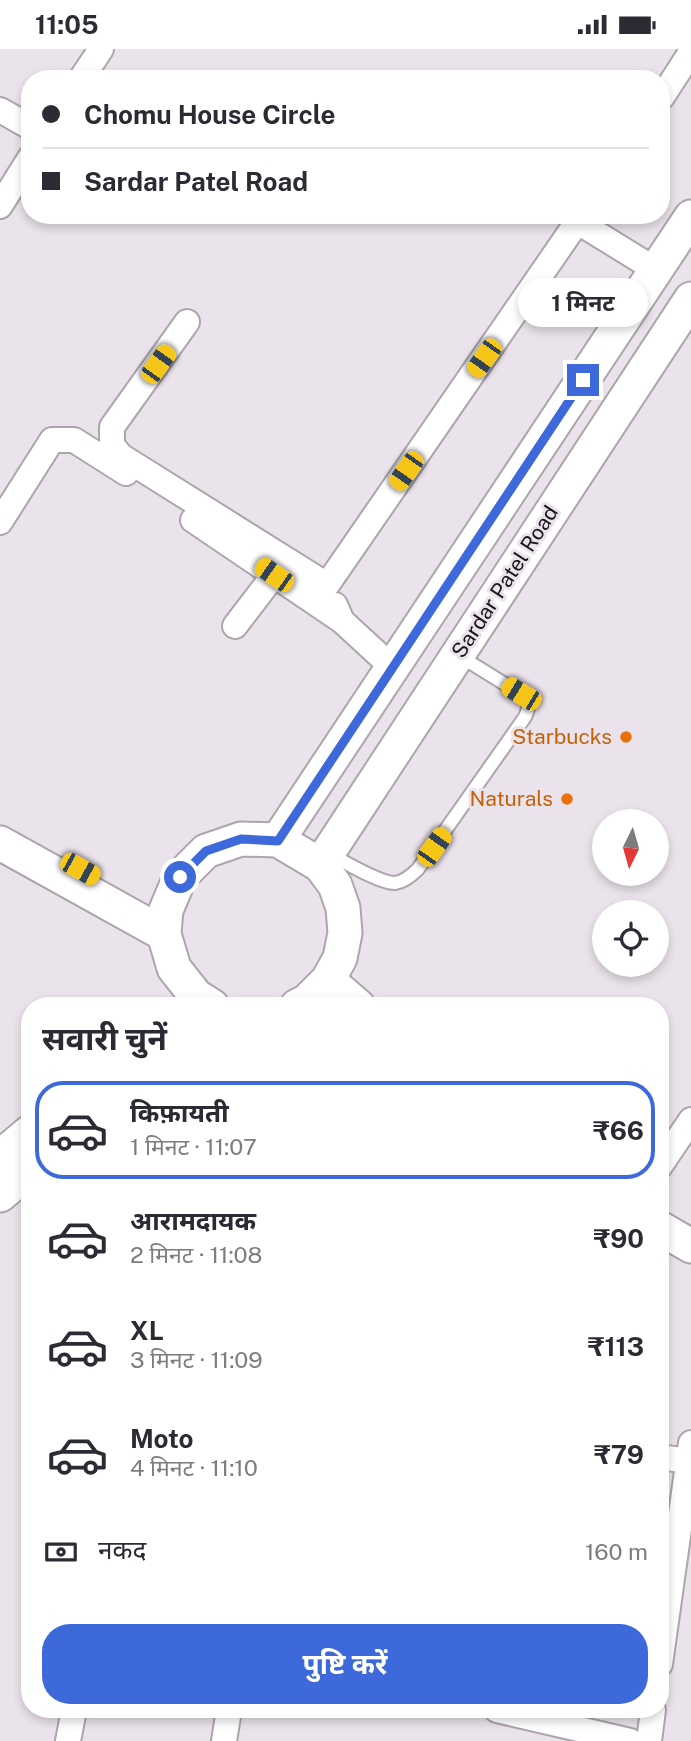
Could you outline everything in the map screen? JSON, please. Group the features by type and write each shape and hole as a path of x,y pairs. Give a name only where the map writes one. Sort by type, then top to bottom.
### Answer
{"street":[{"path":"87,70 101,49"},
{"path":"670,84 691,52"},
{"path":"0,110 21,122"},
{"path":"0,207 21,173"},
{"path":"278,841 691,217"},
{"path":"327,585 577,224"},
{"path":"588,224 656,269"},
{"name":"Sardar Patel Road","path":"324,859 691,299"},
{"path":"187,322 113,426 112,445 121,456 327,585 342,621"},
{"path":"0,522 52,440 74,440 342,621 393,668"},
{"path":"235,626 274,575"},
{"path":"0,824 100,880 165,922"},
{"path":"193,997 174,968 165,922 180,877 206,851 241,839 278,841 324,859 343,908 345,933 340,958 328,980 311,997"},
{"path":"0,843 165,922"},
{"path":"328,980 348,997"},
{"path":"669,1153 691,1120"},
{"path":"0,1157 21,1140"},
{"path":"0,1195 21,1178"},
{"path":"669,1233 691,1246"},
{"path":"669,1456 690,1452 669,1600"},
{"path":"68,1741 72,1718"},
{"path":"224,1741 228,1718"},
{"path":"532,1718 631,1741"},
{"path":"649,1741 652,1718"}],"lane":[{"path":"324,859 381,880 395,883 408,879 418,869 525,717 529,708 521,694 458,655"}],"place":[{"name":"Starbucks","path":"626,737"},
{"name":"Naturals","path":"567,799"}],"route":[{"path":"180,877 206,851 241,839 278,841 583,380"}]}
